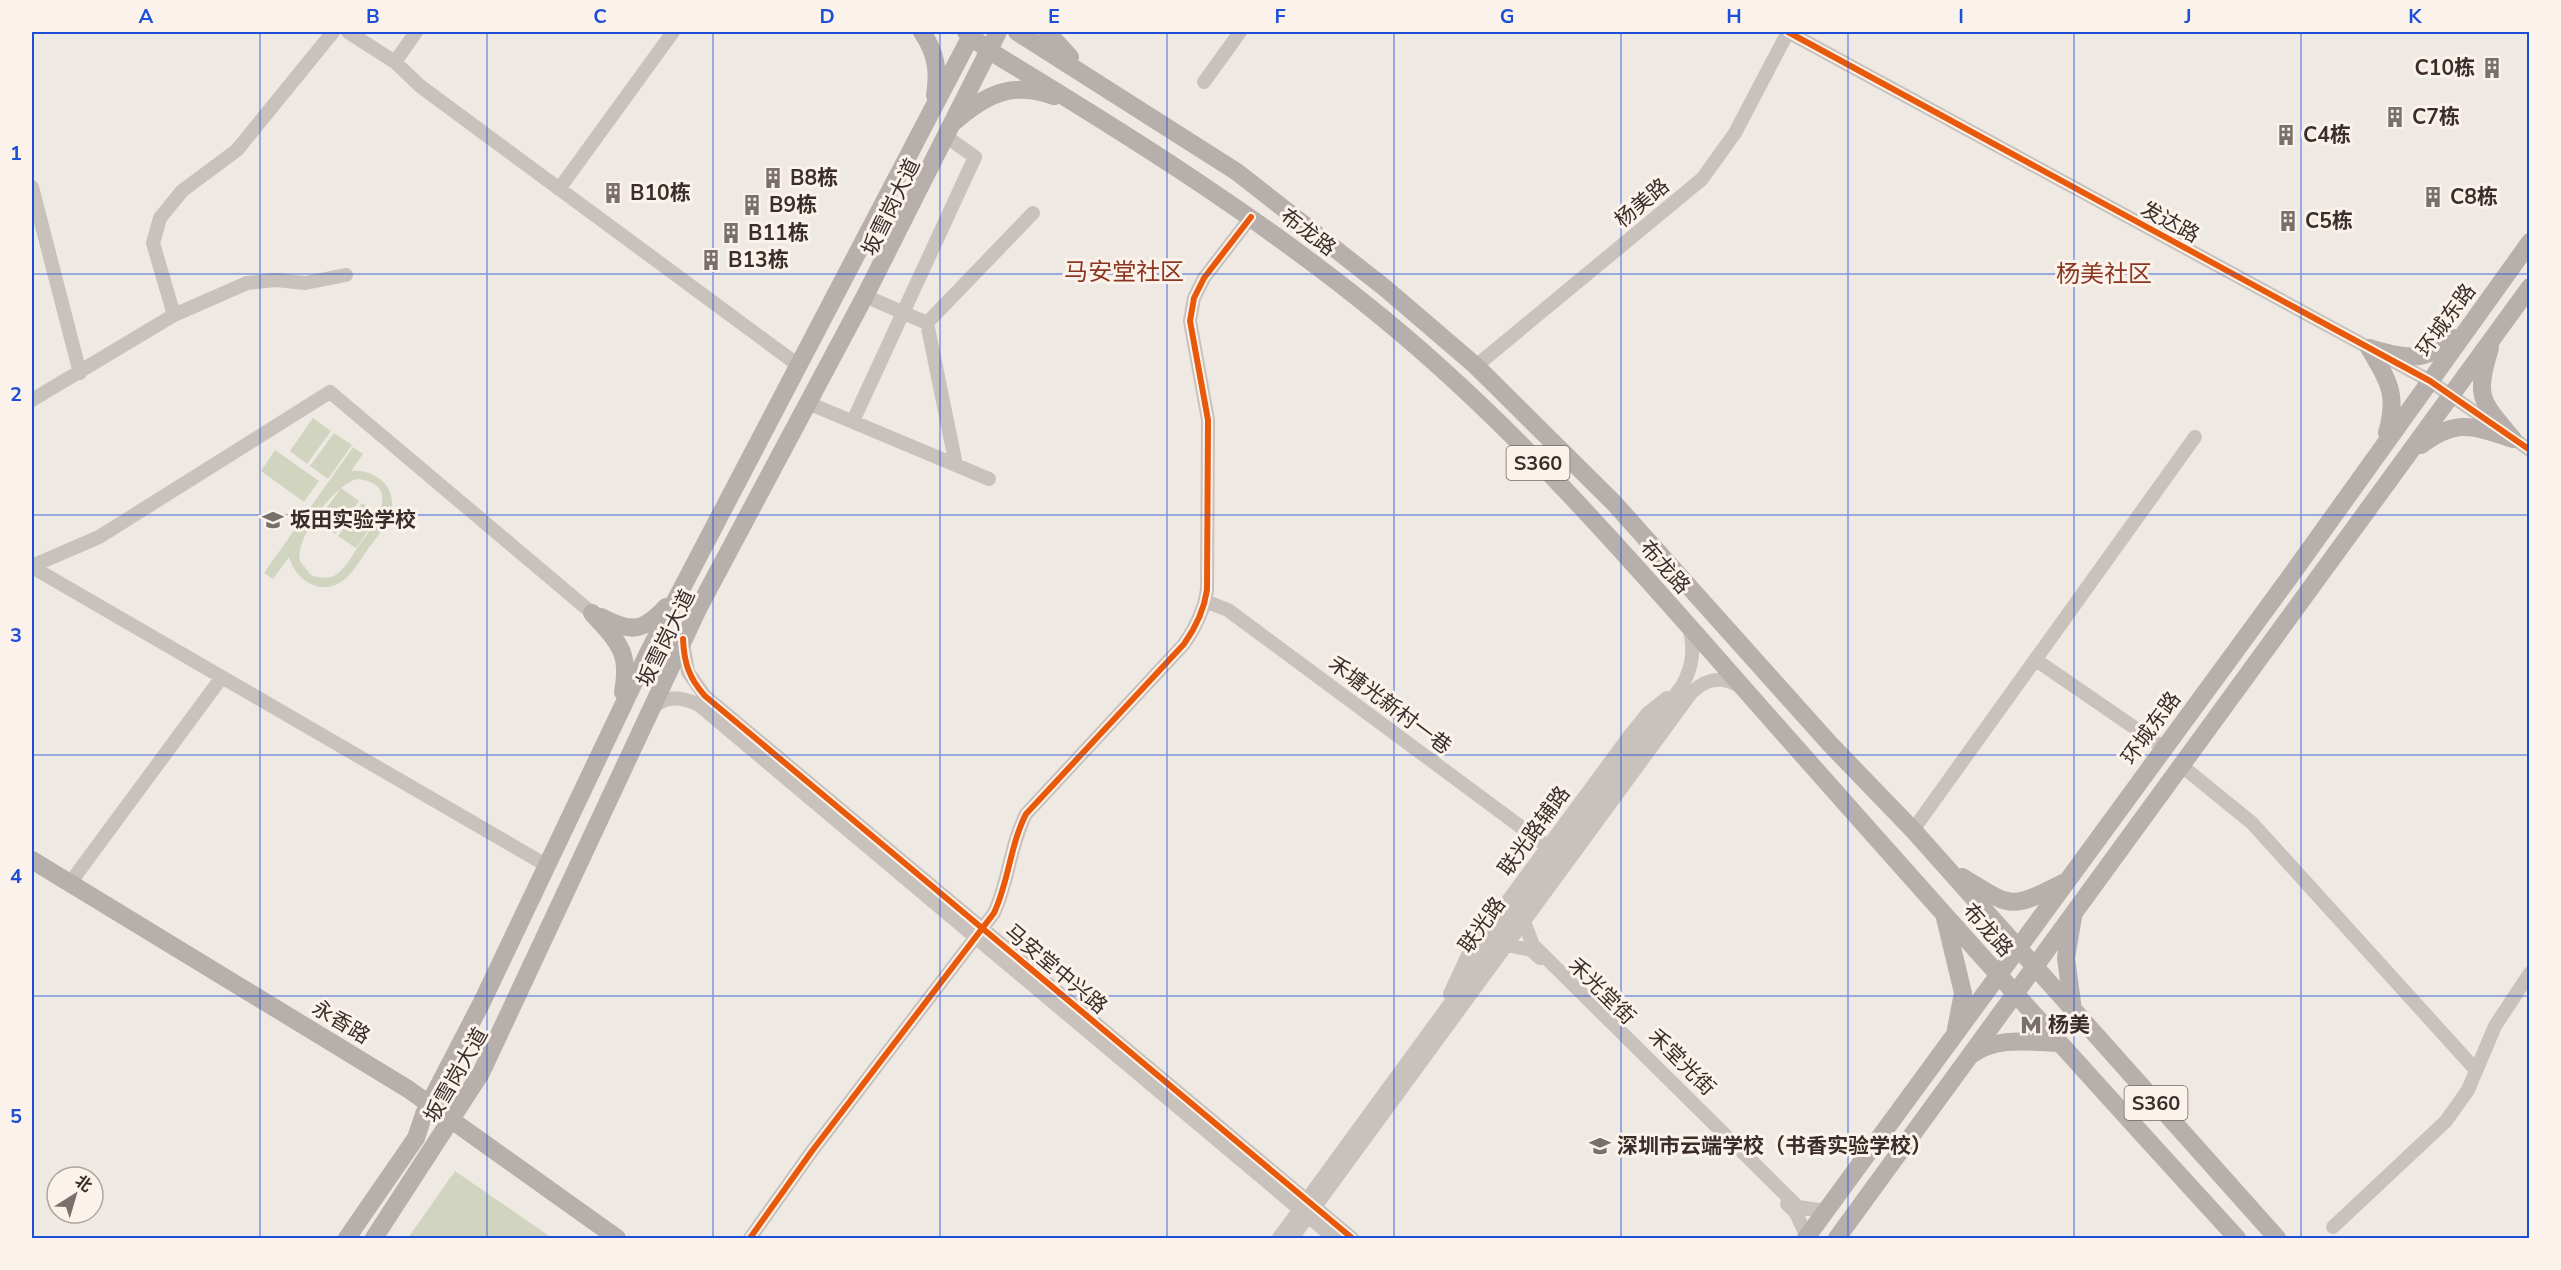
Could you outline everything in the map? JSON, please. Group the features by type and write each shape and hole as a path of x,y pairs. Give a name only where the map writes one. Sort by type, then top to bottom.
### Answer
{"main road":[{"path":"922,32 934,51 938,72 930,114"},
{"name":"坂雪岗大道","path":"374,1239 481,1073 683,639 866,296 946,131 998,32"},
{"name":"布龙路","path":"1017,32 1245,178 1376,281 1476,366 1614,503 1830,744 1913,830 2277,1239"},
{"path":"1047,32 1091,78"},
{"name":"坂雪岗大道","path":"347,1239 416,1138 427,1109 482,1002 677,596 930,114 970,33"},
{"name":"布龙路","path":"970,33 988,51 1143,144 1251,217 1385,320 1454,381 1575,501 2014,994 2236,1239"},
{"path":"946,131 986,97 1003,90 1023,89 1046,93 1078,105"},
{"name":"环城东路","path":"1807,1238 2384,446 2529,242"},
{"path":"1836,1239 2529,287"},
{"path":"2369,348 2398,357 2421,357 2441,348 2472,323"},
{"path":"2493,336 2481,378 2481,391 2490,411 2513,439"},
{"path":"2369,348 2388,381 2393,397 2393,413 2384,446"},
{"path":"2405,457 2436,434 2456,426 2470,426 2513,439"},
{"path":"592,612 619,627 636,628 651,622 677,596"},
{"path":"592,612 616,640 626,661 626,676 618,715"},
{"name":"永香路","path":"32,860 427,1109 598,1239"},
{"path":"1946,867 2001,901 2023,903 2068,881"},
{"name":"永香路","path":"32,874 427,1109"},
{"path":"2073,915 2066,958 2073,1010"},
{"path":"1945,916 1963,993 1954,1036"},
{"path":"1968,1058 1981,1049 2004,1042 2060,1043"},
{"name":"永香路","path":"448,1125 617,1239"}],"street":[{"path":"174,315 153,243 160,218 182,190 237,150 333,32"},
{"path":"348,32 394,62 420,86 798,364"},
{"path":"394,62 416,32"},
{"path":"559,189 673,32"},
{"path":"1204,82 1240,32"},
{"name":"发达路","path":"1788,32 2430,381 2529,450"},
{"name":"杨美路","path":"1476,366 1702,179 1735,133 1788,32"},
{"path":"853,421 975,157 946,131"},
{"path":"32,187 80,373"},
{"path":"927,323 1033,213"},
{"path":"750,1239 812,1151 979,933 1000,899 1018,830 1026,814 1184,644 1195,629 1205,601 1208,420 1190,321 1194,298 1204,278 1251,217"},
{"path":"32,400 174,315 247,283 276,280 305,283 345,275"},
{"path":"866,296 927,323"},
{"path":"927,323 956,465"},
{"path":"546,865 32,567 99,537 330,392 592,612"},
{"path":"808,403 989,479"},
{"path":"1913,830 2195,437"},
{"name":"禾塘光新村一巷","path":"1205,601 1228,610 1548,848"},
{"name":"联光路","path":"1292,1239 1307,1209 1441,1016 1682,686 1691,666 1693,653 1689,627"},
{"name":"马安堂中兴路","path":"683,639 688,672 705,696 979,933 1307,1209 1352,1239"},
{"path":"2036,660 2164,748"},
{"path":"70,883 222,677"},
{"name":"联光路","path":"1279,1239 1307,1209 1507,945 1691,693 1706,682 1716,679 1727,680 1745,691"},
{"name":"联光路辅路","path":"1441,1016 1468,955 1631,734 1647,714 1682,686"},
{"name":"马安堂中兴路","path":"647,714 665,699 688,699 699,705 979,933"},
{"path":"2182,766 2252,823 2475,1069"},
{"name":"禾堂光街","path":"1524,922 1533,945 1798,1207 1826,1211"},
{"name":"禾光堂街","path":"1507,945 1532,950 1796,1213 1807,1238"},
{"path":"2333,1227 2446,1121 2468,1090 2495,1026 2529,973"},
{"name":"马安堂中兴路","path":"1307,1209 1334,1239"}],"green space":[{"path":"313,418 331,431 307,464 290,451"},
{"path":"334,433 352,445 328,479 310,466"},
{"path":"353,447 363,454 351,471 367,473 381,480 390,492 392,509 384,528 353,570 338,584 329,587 320,587 304,580 289,557 273,579 264,573","holes":["358,479 372,483 380,489 382,498 381,508 371,529 348,563 338,573 325,578 311,575 300,561 300,551 303,539 318,513 328,500 349,482"]},
{"path":"275,450 319,481 304,502 261,471"},
{"path":"341,488 359,501 335,534 317,521"},
{"path":"362,503 379,515 356,548 338,536"},
{"path":"455,1171 552,1238 408,1238"}],"cycle path":[{"path":"1788,32 2430,381 2530,450"},
{"path":"750,1238 812,1151 994,913 1016,838 1026,814 1184,644 1196,625 1202,612 1207,590 1208,420 1190,321 1194,298 1204,278 1251,217"},
{"path":"683,639 688,670 705,696 1352,1238"}],"place":[{"name":"C10栋","path":"2492,68"},
{"name":"C7栋","path":"2395,117"},
{"name":"C4栋","path":"2286,135"},
{"name":"B8栋","path":"773,178"},
{"name":"B10栋","path":"613,193"},
{"name":"C8栋","path":"2433,197"},
{"name":"B9栋","path":"752,205"},
{"name":"C5栋","path":"2288,221"},
{"name":"B11栋","path":"731,233"},
{"name":"B13栋","path":"711,260"},
{"name":"坂田实验学校","path":"273,520"},
{"name":"杨美","path":"2031,1025"},
{"name":"深圳市云端学校（书香实验学校）","path":"1600,1146"}],"district":[{"name":"马安堂社区","path":"1124,272"},
{"name":"杨美社区","path":"2104,274"}]}
